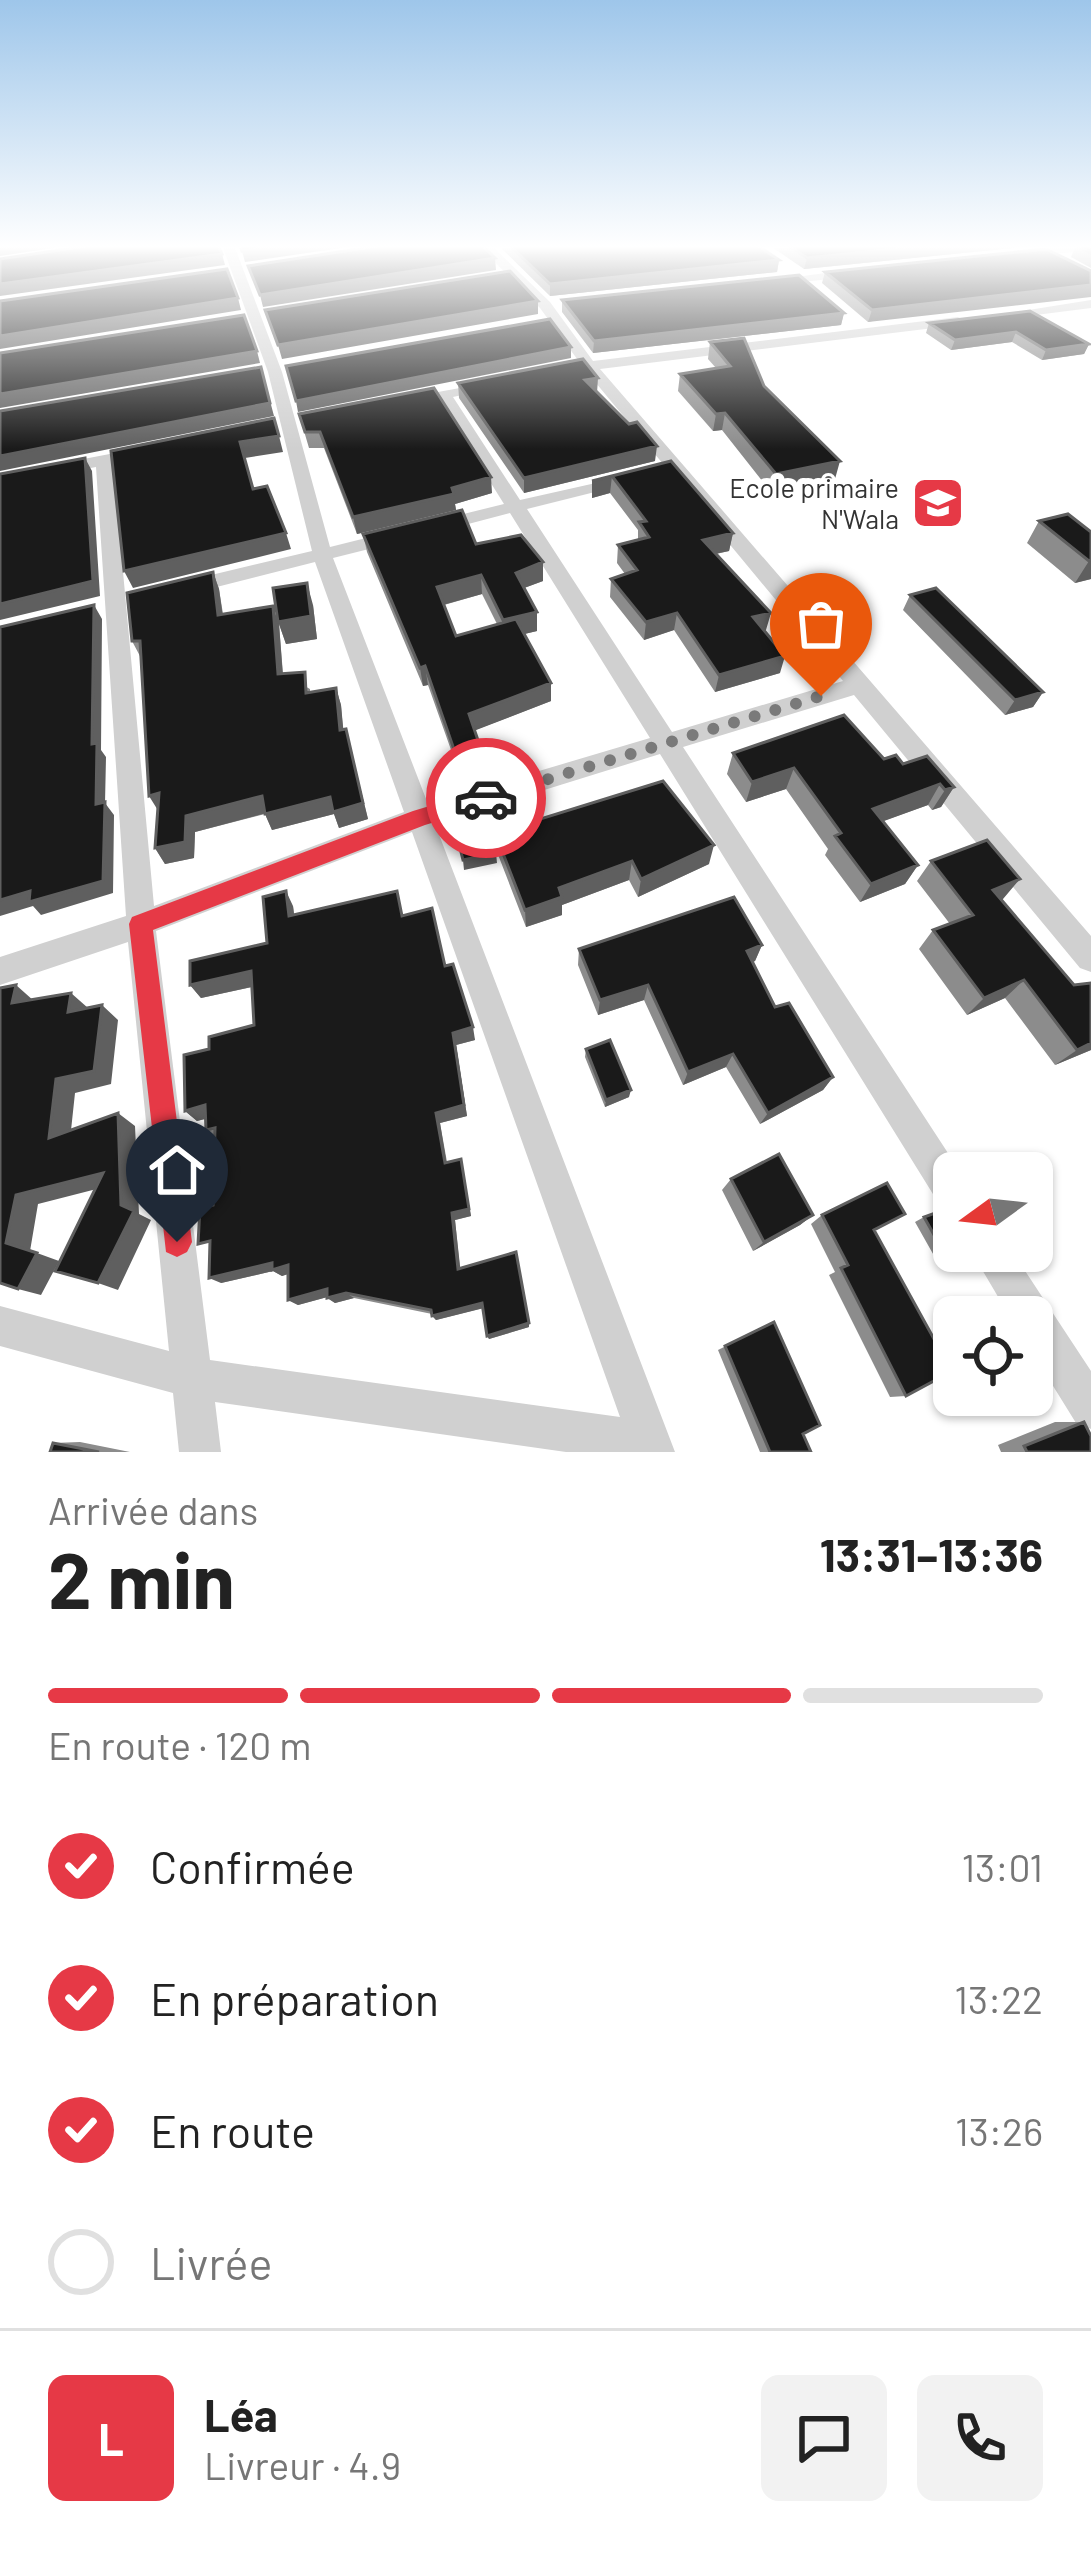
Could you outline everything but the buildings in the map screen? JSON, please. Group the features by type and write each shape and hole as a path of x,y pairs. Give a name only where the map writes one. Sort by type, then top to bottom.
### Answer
{"street":[{"path":"0,1326 192,1378 652,1448 323,556 290,424 254,313"},
{"path":"549,313 1091,958"},
{"path":"547,373 588,364 1024,313"},
{"path":"1031,313 1050,325"},
{"path":"850,319 866,332"},
{"path":"531,324 554,320"},
{"path":"400,403 506,382"},
{"path":"444,395 933,1162"},
{"path":"0,481 150,451"},
{"path":"104,460 141,924 200,1452"},
{"path":"163,593 676,466"},
{"path":"0,970 141,924 421,818 861,684"},
{"path":"1004,1272 1091,1408"}],"way so far":[{"path":"486,798 821,696"}],"place":[{"name":"Ecole primaire N'Wala","path":"938,503"}],"route":[{"path":"177,1242 141,924 486,798"}]}
